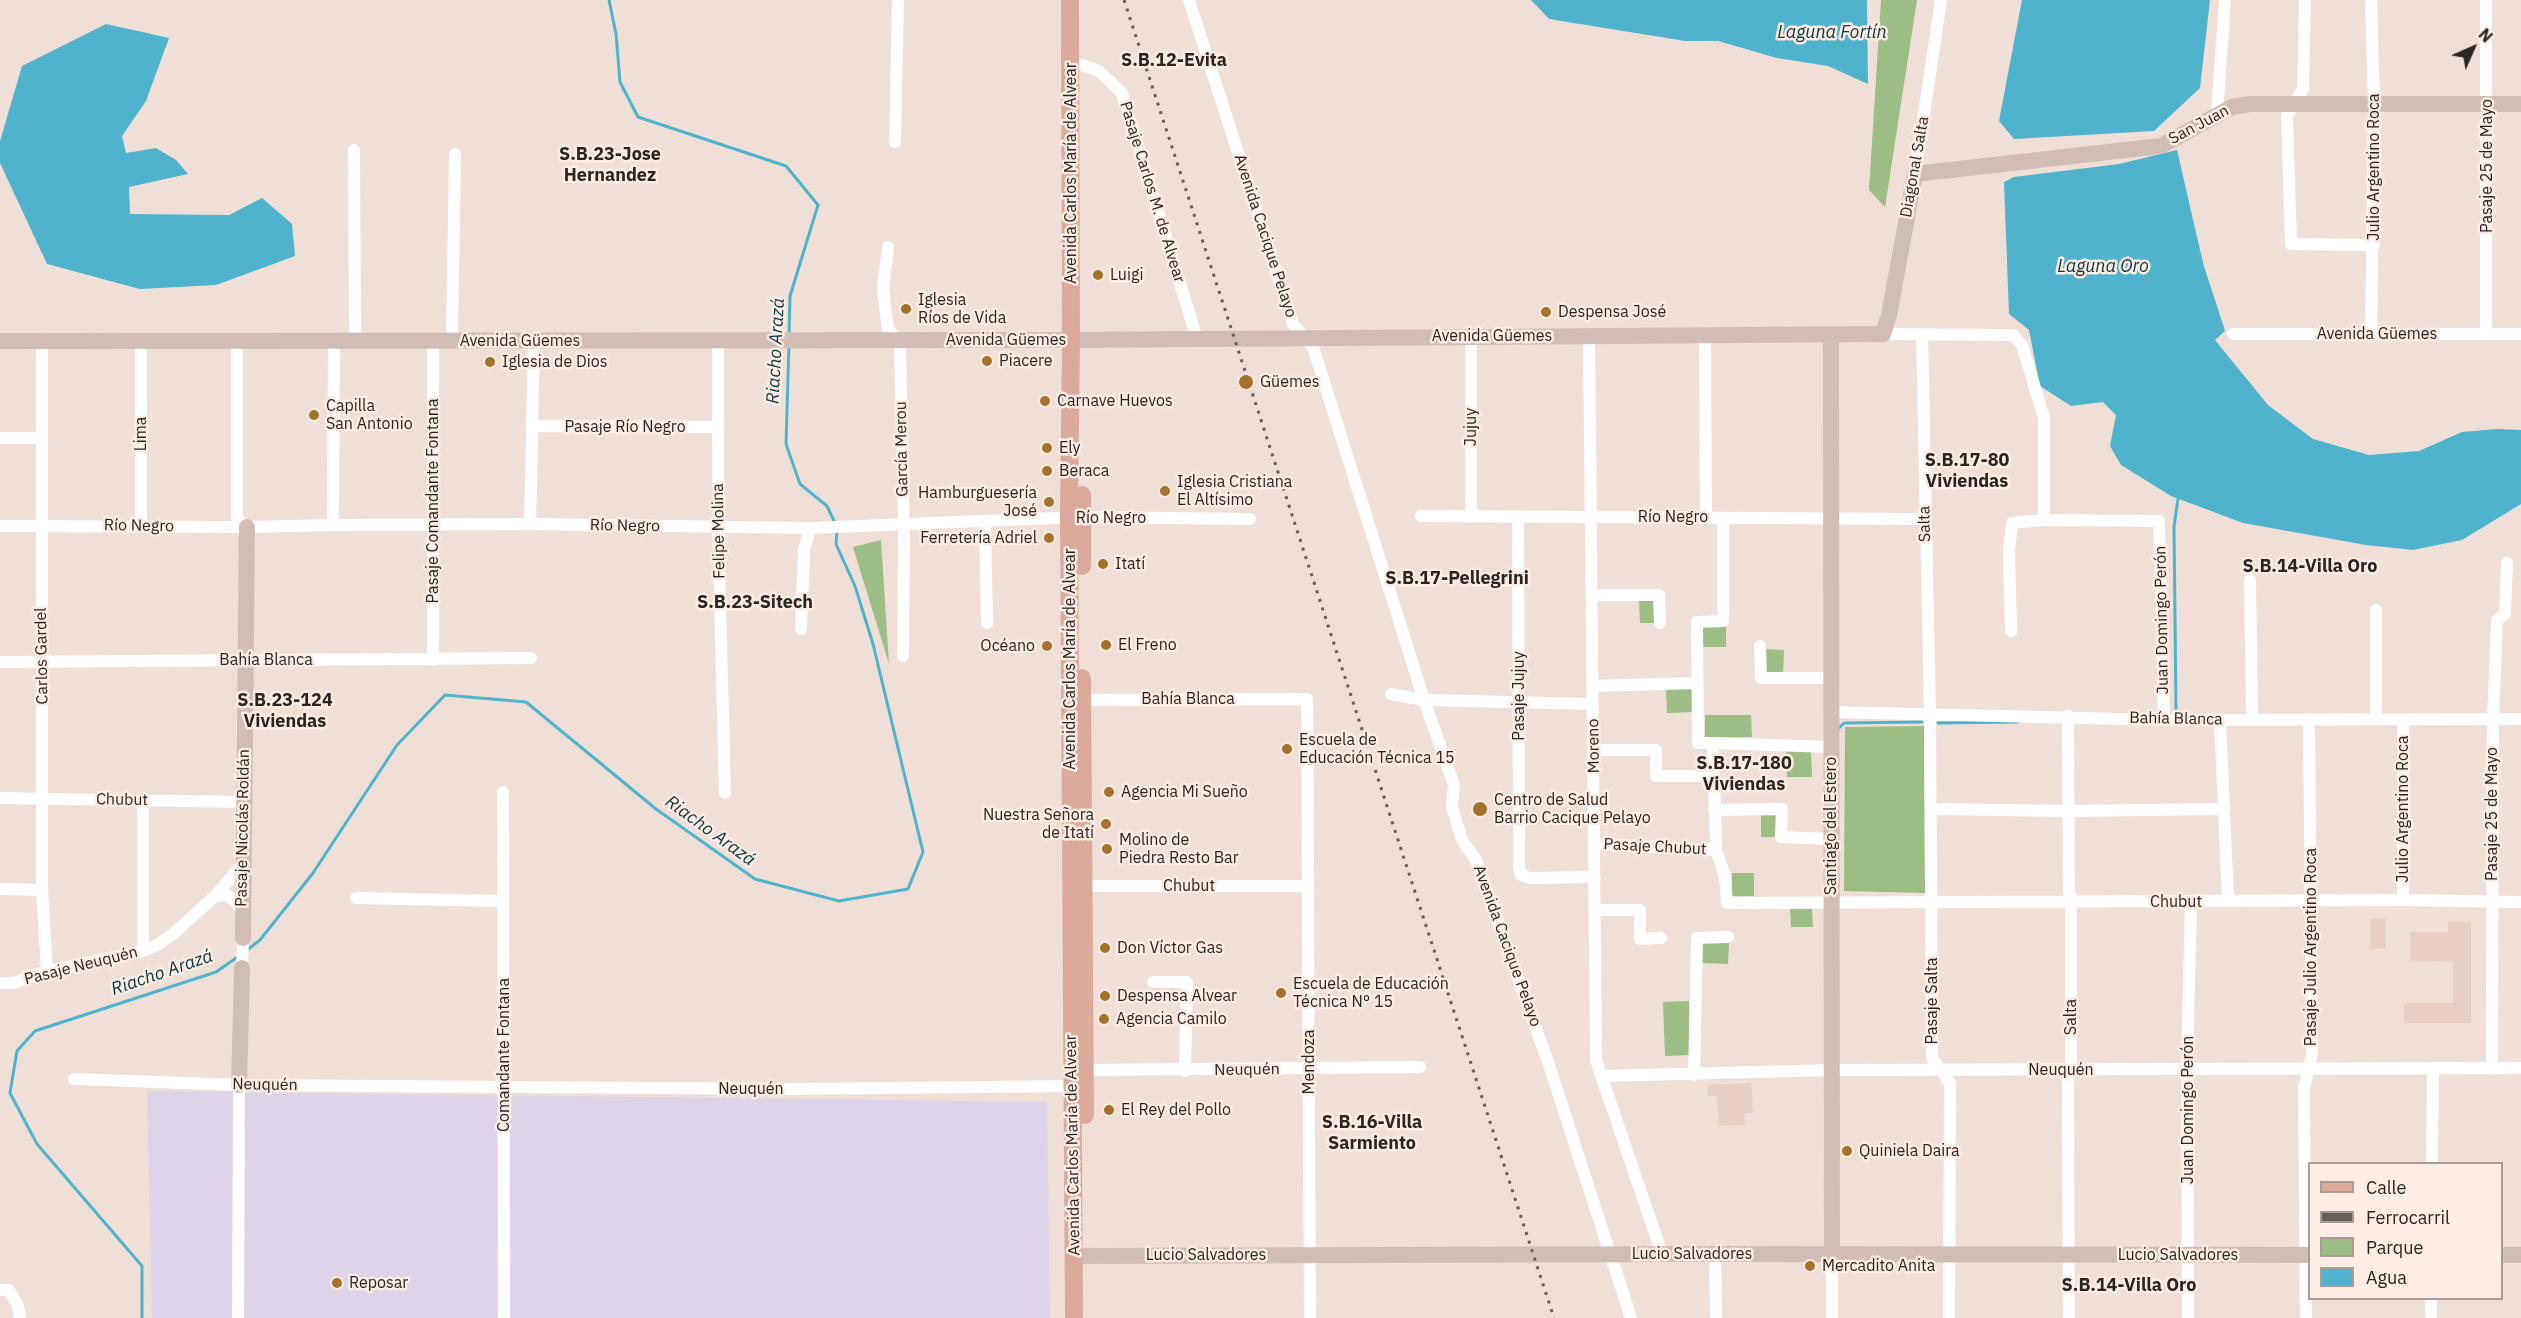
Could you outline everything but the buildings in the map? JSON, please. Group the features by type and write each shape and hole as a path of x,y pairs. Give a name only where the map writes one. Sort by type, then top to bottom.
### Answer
{"main road":[{"name":"Avenida Carlos María de Alvear","path":"1070,0 1077,340"},
{"name":"Avenida Carlos María de Alvear","path":"1082,0 1075,517 1077,886 1072,1086 1085,1318"},
{"name":"Avenida Carlos María de Alvear","path":"1074,1318 1080,1256 1085,1070 1077,886"}],"street":[{"path":"895,142 898,0"},
{"name":"Avenida Cacique Pelayo","path":"1189,0 1293,324 1313,347 1424,700 1454,785 1452,807 1462,840 1476,860 1549,1065 1631,1318"},
{"name":"Diagonal Salta","path":"1883,334 1889,315 1915,174 1941,0"},
{"path":"2217,114 2225,0"},
{"path":"2305,0 2303,89 2288,116 2291,244 2374,244"},
{"name":"Julio Argentino Roca","path":"2371,335 2374,244 2372,0"},
{"name":"Pasaje 25 de Mayo","path":"2486,0 2486,333"},
{"name":"Pasaje Carlos M. de Alvear","path":"1082,65 1099,71 1122,93 1197,339"},
{"name":"San Juan","path":"1915,174 2161,146 2217,114 2232,107 2249,104 2295,102 2521,104"},
{"path":"354,150 355,342"},
{"path":"452,341 455,154"},
{"name":"García Merou","path":"888,247 883,290 888,330 900,340 903,656"},
{"name":"Avenida Güemes","path":"0,341 780,341 798,339 1077,340 1831,334 2013,335 2022,345 2044,418 2044,520"},
{"name":"Santiago del Estero","path":"1831,334 1832,1318"},
{"name":"Avenida Güemes","path":"2233,334 2521,334"},
{"path":"1706,335 1706,518"},
{"name":"Salta","path":"1922,335 1924,519 1930,713"},
{"name":"Jujuy","path":"1471,336 1471,517"},
{"name":"Moreno","path":"1589,336 1596,1060 1662,1254"},
{"name":"Carlos Gardel","path":"42,341 40,525 42,890 47,971"},
{"path":"531,525 534,341"},
{"name":"Felipe Molina","path":"718,341 718,526 725,793"},
{"name":"Lima","path":"141,342 141,526"},
{"name":"Pasaje Nicolás Roldán","path":"237,342 237,519 247,527 245,861 239,1085 238,1318"},
{"path":"333,525 334,342"},
{"name":"Pasaje Comandante Fontana","path":"433,660 434,342"},
{"name":"Pasaje Río Negro","path":"532,426 718,427"},
{"path":"0,438 42,438"},
{"name":"Río Negro","path":"1421,516 1924,519"},
{"name":"Río Negro","path":"0,526 531,525 825,528 1075,517 1250,519"},
{"name":"Pasaje Jujuy","path":"1518,517 1519,867 1521,875"},
{"path":"1723,518 1724,621 1696,622 1698,743 1830,747"},
{"path":"2010,631 2009,551 2012,523 2044,520"},
{"name":"Juan Domingo Perón","path":"2044,520 2159,521 2164,720"},
{"path":"985,521 987,623"},
{"path":"801,629 804,550 810,528"},
{"name":"Pasaje 25 de Mayo","path":"2492,1069 2493,719 2497,620 2505,614 2507,563"},
{"path":"2250,579 2252,720"},
{"path":"1592,595 1659,595 1660,623"},
{"path":"2376,610 2376,719"},
{"path":"1760,646 1761,678 1830,678"},
{"name":"Bahía Blanca","path":"0,662 531,658"},
{"path":"1593,686 1697,683"},
{"path":"1391,694 1424,700 1593,704"},
{"name":"Bahía Blanca","path":"1076,699 1307,699"},
{"name":"Mendoza","path":"1307,699 1310,1318"},
{"name":"Bahía Blanca","path":"1830,712 2164,720 2521,719"},
{"name":"Pasaje Salta","path":"1930,713 1932,1058 1950,1083 1948,1318"},
{"name":"Salta","path":"2068,716 2069,890 2072,902 2071,1070 2068,1081 2069,1318"},
{"name":"Pasaje Julio Argentino Roca","path":"2306,1318 2308,1255 2304,1089 2312,1053 2309,719"},
{"name":"Julio Argentino Roca","path":"2403,719 2403,900"},
{"path":"2220,720 2228,902"},
{"path":"1713,743 1716,850"},
{"path":"1594,750 1656,750 1656,776 1714,776"},
{"name":"Comandante Fontana","path":"503,792 504,1318"},
{"name":"Chubut","path":"0,798 244,802"},
{"path":"143,800 143,951"},
{"path":"1714,810 1782,809 1781,837 1830,839"},
{"path":"1931,809 2068,812 2224,809"},
{"name":"Pasaje Chubut","path":"1595,844 1716,850"},
{"name":"Chubut","path":"1716,850 1725,876 1727,903 2403,900 2521,902"},
{"name":"Pasaje Neuquén","path":"0,983 13,983 47,971 143,951 157,945 173,934 215,896 245,861"},
{"name":"Pasaje Chubut","path":"1521,875 1530,878 1595,876"},
{"name":"Chubut","path":"1077,886 1308,886"},
{"path":"0,889 42,890"},
{"path":"215,896 226,895 235,901 242,912"},
{"path":"356,898 503,901"},
{"name":"Juan Domingo Perón","path":"2188,1318 2187,1068 2191,902"},
{"path":"1595,910 1640,910 1640,939 1660,938"},
{"path":"1694,1075 1697,938 1728,937"},
{"path":"1153,982 1186,982 1185,1071"},
{"name":"Neuquén","path":"1085,1070 1309,1070 1420,1067"},
{"name":"Neuquén","path":"1601,1076 1831,1070 2521,1068"},
{"path":"1072,1086 1085,1070"},
{"path":"2432,1162 2433,1070"},
{"name":"Neuquén","path":"74,1079 239,1085 504,1088 796,1089 1072,1086"},
{"path":"1715,1254 1716,1318"},
{"name":"Lucio Salvadores","path":"1080,1256 2308,1255"},
{"path":"2503,1255 2521,1256"},
{"path":"5,1290 18,1306 20,1318"},
{"path":"2431,1300 2431,1318"}],"shaded area":[{"path":"2385,918 2386,948 2370,949 2370,919"},
{"path":"2448,922 2471,922 2471,1023 2404,1023 2404,1003 2453,1003 2453,962 2411,961 2410,932 2448,932"},
{"path":"1751,1083 1753,1113 1744,1114 1745,1125 1719,1126 1717,1096 1708,1096 1707,1085"},
{"path":"147,1091 1047,1102 1050,1318 152,1318"}],"green space":[{"path":"1881,0 1917,0 1885,207 1869,190"},
{"path":"881,540 889,664 853,547"},
{"path":"1659,598 1660,623 1640,623 1639,599"},
{"path":"1700,624 1726,625 1726,647 1699,647"},
{"path":"1764,649 1784,650 1783,676 1764,675"},
{"path":"1692,687 1694,712 1667,713 1666,688"},
{"path":"1705,715 1751,715 1752,737 1705,738"},
{"path":"1924,726 1925,893 1844,891 1845,727"},
{"path":"1786,751 1811,751 1812,777 1787,777"},
{"path":"1761,813 1779,813 1779,837 1761,837"},
{"path":"1732,873 1754,873 1754,896 1732,896"},
{"path":"1790,909 1812,909 1813,927 1791,927"},
{"path":"1702,941 1729,942 1728,964 1702,963"},
{"path":"1689,1001 1691,1055 1665,1056 1663,1002"}],"water":[{"name":"Laguna Fortín","path":"1531,0 1867,0 1868,84 1828,66 1777,58 1718,41 1685,41 1549,19"},
{"path":"2022,0 2210,0 2200,88 2154,131 2014,139 1999,121"},
{"path":"106,24 169,38 146,101 122,136 126,153 156,148 176,160 188,174 129,187 130,214 229,215 262,198 292,224 295,256 216,285 140,289 47,264 0,163 0,141 22,66"},
{"name":"Laguna Oro","path":"2177,150 2203,263 2225,331 2215,340 2268,405 2313,439 2369,455 2419,451 2462,432 2497,429 2521,430 2521,504 2462,540 2413,550 2366,545 2243,523 2171,496 2121,465 2110,446 2116,415 2103,402 2071,406 2040,386 2029,330 2009,314 2004,182 2014,177 2119,164"}],"waterway":[{"name":"Riacho Arazá","path":"609,0 616,34 620,82 638,117 786,166 818,205 790,296 789,335"},
{"name":"Riacho Arazá","path":"789,344 786,444 800,484 827,506 836,525"},
{"path":"2176,710 2174,527 2178,499"},
{"name":"Riacho Arazá","path":"247,950 260,940 313,873 397,745 445,695 526,702 656,809 755,879 839,901 908,889 923,852 873,644 855,586 836,544 837,531"},
{"path":"1837,730 1844,723 1922,722"},
{"path":"1938,723 2018,722"},
{"name":"Riacho Arazá","path":"142,1318 142,1266 37,1144 10,1093 17,1051 35,1031 216,972 239,956"}],"railway":[{"path":"1124,0 1554,1318"}],"place":[{"name":"Luigi","path":"1098,275"},
{"name":"Iglesia Ríos de Vida","path":"906,309"},
{"name":"Despensa José","path":"1546,312"},
{"name":"Piacere","path":"987,361"},
{"name":"Iglesia de Dios","path":"490,362"},
{"name":"Güemes","path":"1246,382"},
{"name":"Carnave Huevos","path":"1045,401"},
{"name":"Capilla San Antonio","path":"314,415"},
{"name":"Ely","path":"1047,448"},
{"name":"Beraca","path":"1047,471"},
{"name":"Iglesia Cristiana El Altísimo","path":"1165,491"},
{"name":"Hamburguesería José","path":"1049,502"},
{"name":"Ferretería Adriel","path":"1049,538"},
{"name":"Itatí","path":"1103,564"},
{"name":"El Freno","path":"1106,645"},
{"name":"Océano","path":"1047,646"},
{"name":"Escuela de Educación Técnica 15","path":"1287,749"},
{"name":"Agencia Mi Sueño","path":"1109,792"},
{"name":"Centro de Salud Barrio Cacique Pelayo","path":"1480,809"},
{"name":"Nuestra Señora de Itatí","path":"1106,824"},
{"name":"Molino de Piedra Resto Bar","path":"1107,849"},
{"name":"Don Víctor Gas","path":"1105,948"},
{"name":"Escuela de Educación Técnica N° 15","path":"1281,993"},
{"name":"Despensa Alvear","path":"1105,996"},
{"name":"Agencia Camilo","path":"1104,1019"},
{"name":"El Rey del Pollo","path":"1109,1110"},
{"name":"Quiniela Daira","path":"1847,1151"},
{"name":"Mercadito Anita","path":"1810,1266"},
{"name":"Reposar","path":"337,1283"}],"district":[{"name":"S.B.12-Evita","path":"1174,61"},
{"name":"S.B.23-Jose Hernandez","path":"610,165"},
{"name":"S.B.17-80 Viviendas","path":"1967,471"},
{"name":"S.B.14-Villa Oro","path":"2310,567"},
{"name":"S.B.17-Pellegrini","path":"1457,579"},
{"name":"S.B.23-Sitech","path":"755,603"},
{"name":"S.B.23-124 Viviendas","path":"285,711"},
{"name":"S.B.17-180 Viviendas","path":"1744,774"},
{"name":"S.B.16-Villa Sarmiento","path":"1372,1133"},
{"name":"S.B.14-Villa Oro","path":"2129,1286"}]}
